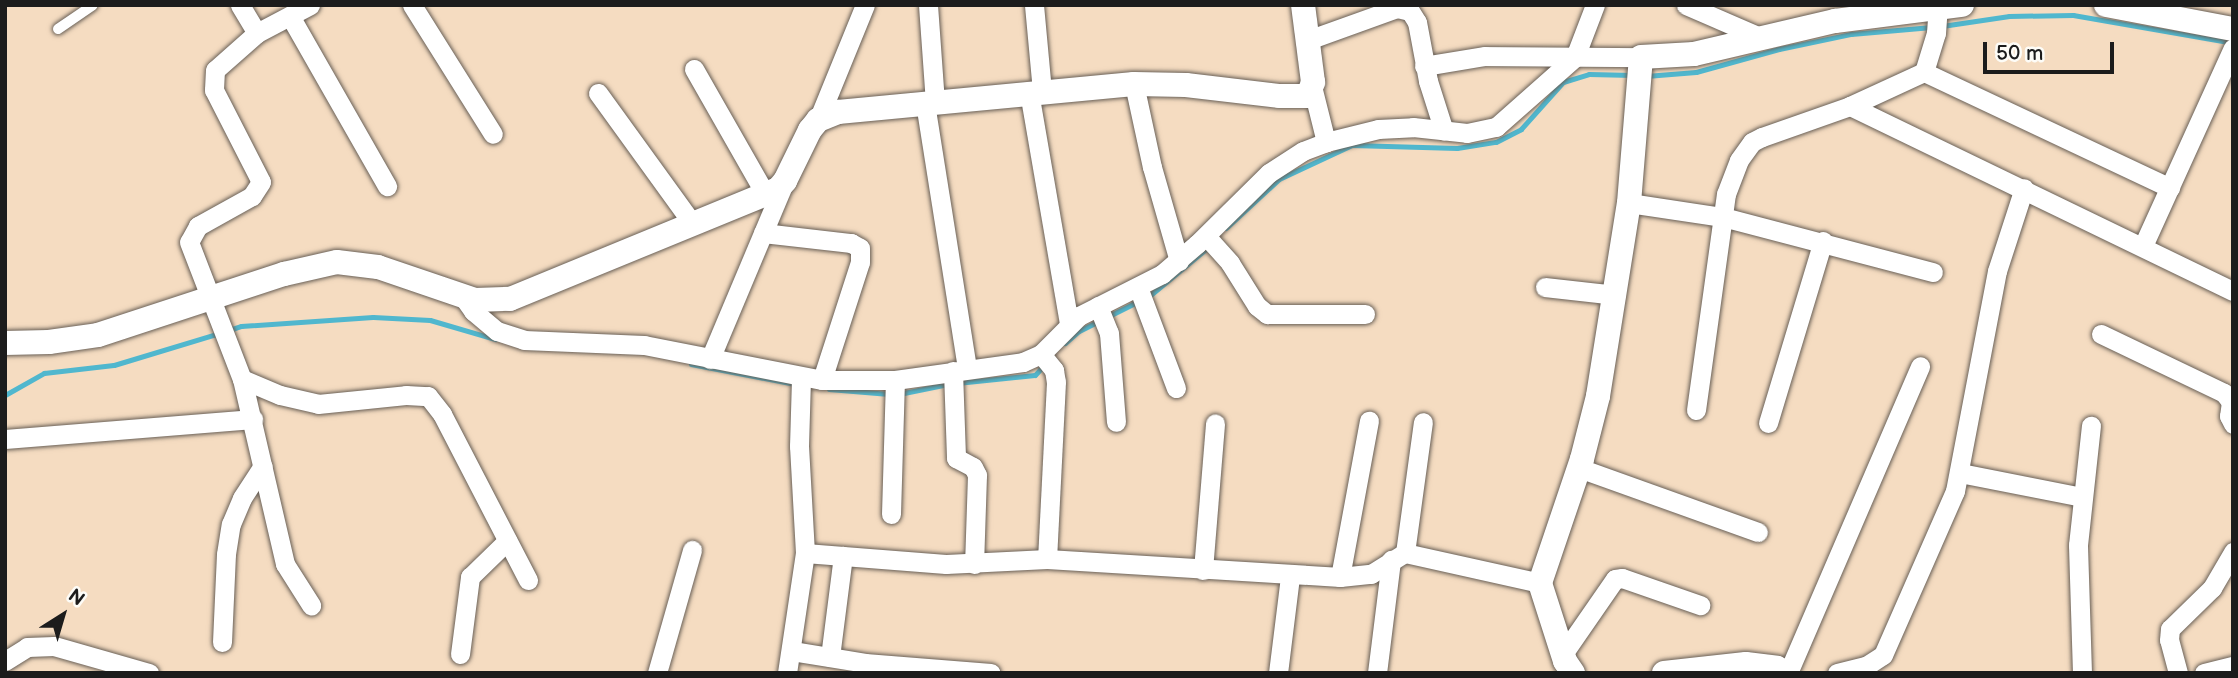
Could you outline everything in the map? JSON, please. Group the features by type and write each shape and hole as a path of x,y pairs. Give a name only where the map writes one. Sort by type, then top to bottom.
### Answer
{"street":[{"path":"240,5 257,33"},
{"path":"310,5 257,33 220,62 212,79 214,90 261,182 251,196 198,226 192,233 190,242 193,256 242,379 285,564 311,605"},
{"path":"412,5 493,134"},
{"path":"710,359 763,233 776,188 818,120 865,5"},
{"path":"928,5 930,102 957,376 956,458 973,467 977,475 974,564"},
{"path":"1034,5 1035,91 1069,324"},
{"path":"1303,5 1313,90 1326,142"},
{"path":"464,298 473,311 497,331 524,340 625,343 710,359 800,384 822,380 895,389 1046,359 1069,324 1102,314 1141,297 1179,261 1212,242 1269,173 1294,156 1326,142 1378,129 1413,127 1467,133 1496,127 1575,57 1595,5"},
{"path":"1686,5 1760,37"},
{"path":"2106,5 2199,13 2233,29"},
{"path":"1308,40 1404,8 1414,15 1417,22 1424,66 1444,131"},
{"path":"290,16 387,186"},
{"path":"1424,66 1485,56 1575,57 1641,69 1835,20 1944,16 1924,72 1850,106 1752,142 1732,174 1723,217 1696,410"},
{"path":"2143,246 2232,49"},
{"path":"694,69 776,188"},
{"path":"1570,667 1539,583 1579,468 1598,396 1629,203 1641,69"},
{"path":"1924,72 2170,188"},
{"path":"818,120 838,111 1134,84 1186,85 1299,97 1308,96 1313,90"},
{"path":"1134,84 1152,167 1179,261"},
{"path":"598,93 693,224"},
{"path":"1850,106 2233,291"},
{"path":"5,343 49,342 98,335 213,305 284,274 337,262 378,267 464,298 496,301 532,292 776,188"},
{"path":"1837,673 1866,666 1883,655 1940,528 1960,473 1997,271 2024,188"},
{"path":"1629,203 1723,217 1823,241 1933,272"},
{"path":"763,233 851,243 860,248 860,262 822,380"},
{"path":"1768,423 1823,241"},
{"path":"1212,242 1258,306 1267,314 1365,314"},
{"path":"1545,287 1616,295"},
{"path":"1141,297 1176,388"},
{"path":"1102,314 1116,422"},
{"path":"2101,334 2224,393 2231,402 2230,421 2233,424"},
{"path":"1046,359 1056,382 1046,559"},
{"path":"1664,673 1746,664 1777,668 1786,673 1920,366"},
{"path":"242,379 280,394 318,404 406,395 428,396 442,414 528,580"},
{"path":"787,673 804,553 800,384"},
{"path":"891,514 895,389"},
{"path":"5,439 253,419"},
{"path":"1340,578 1369,421"},
{"path":"1377,673 1423,422"},
{"path":"1203,570 1215,423"},
{"path":"2082,673 2078,567 2082,497 2091,426"},
{"path":"222,642 226,554 231,524 242,499 263,466"},
{"path":"1579,468 1758,533"},
{"path":"1960,473 2082,497"},
{"path":"460,654 470,578 507,541"},
{"path":"657,673 692,551"},
{"path":"2178,673 2169,640 2170,629 2213,588 2233,552"},
{"path":"804,553 974,564 1046,559 1340,578 1371,574 1398,556 1539,583"},
{"path":"830,657 843,556"},
{"path":"1278,673 1290,576"},
{"path":"1570,667 1615,579 1622,578 1700,605"},
{"path":"5,661 27,647 54,646 149,673"},
{"path":"792,651 830,657 865,668 991,673"},
{"path":"2204,673 2233,666"}],"lane":[{"path":"58,29 93,5"}],"waterway":[{"path":"1942,26 2009,16 2073,15 2233,43"},
{"path":"1646,76 1696,72 1779,49 1851,34 1932,27"},
{"path":"1226,228 1279,179 1352,145 1457,148 1496,142 1521,129 1563,82 1589,74 1633,75"},
{"path":"1148,297 1207,248"},
{"path":"1065,343 1079,331 1139,301"},
{"path":"229,330 241,326 373,317 430,320 495,339"},
{"path":"5,395 44,373 114,365 219,333"},
{"path":"691,364 795,384"},
{"path":"957,383 1035,375 1044,365"},
{"path":"899,394 948,384"},
{"path":"829,389 889,394"}]}
